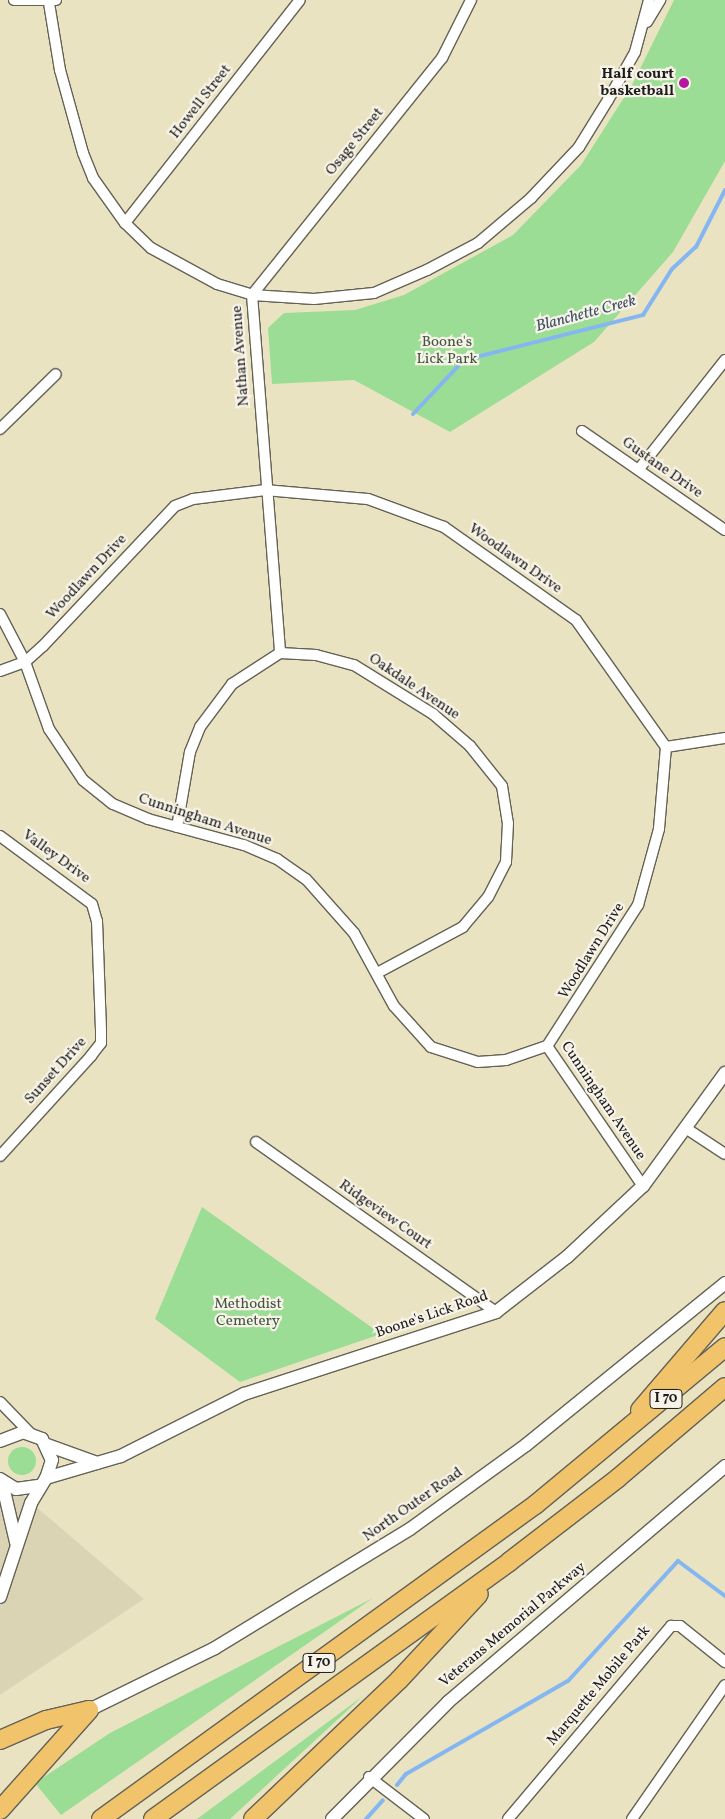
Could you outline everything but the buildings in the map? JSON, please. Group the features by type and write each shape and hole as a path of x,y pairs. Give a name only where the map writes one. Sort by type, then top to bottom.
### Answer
{"highway":[{"path":"606,1448 725,1311"},
{"name":"I 70","path":"101,1819 417,1592 606,1448 725,1347"},
{"name":"I 70","path":"153,1819 509,1562 618,1478 725,1387"},
{"path":"253,1819 399,1680 509,1562"},
{"path":"0,1740 46,1720 89,1710"},
{"path":"0,1810 89,1710"}],"street":[{"name":"Nathan Avenue","path":"14,0 52,2 83,152 93,178 125,223 151,248 184,268 252,295 265,490 280,653"},
{"name":"Howell Street","path":"125,223 300,0"},
{"name":"Osage Street","path":"252,295 442,58 470,0"},
{"path":"252,295 314,299 374,293 478,243 531,198 579,147 635,52 648,0"},
{"path":"641,31 660,0"},
{"path":"639,469 725,360"},
{"path":"0,429 56,374"},
{"name":"Gustane Drive","path":"582,432 639,469 725,530"},
{"name":"Woodlawn Drive","path":"25,662 175,506 193,499 265,490 368,499 444,527 576,620 666,747 658,829 638,904 547,1046"},
{"name":"Cunningham Avenue","path":"0,614 25,662 49,729 83,780 113,804 177,827 244,845 277,859 306,879 333,905 379,972 394,1006 414,1032 438,1050 478,1062 506,1060 547,1046 643,1186"},
{"path":"177,827 190,752 200,727 232,684 280,653"},
{"name":"Oakdale Avenue","path":"280,653 354,665 433,714 470,746 502,786 508,823 506,862 488,897 462,927 379,972"},
{"path":"0,671 25,662"},
{"path":"666,747 725,738"},
{"name":"Valley Drive","path":"0,836 92,904"},
{"name":"Sunset Drive","path":"0,1156 101,1043 98,921 92,904"},
{"name":"Boone's Lick Road","path":"1,1481 16,1489 121,1456 244,1394 496,1312 567,1257 643,1186 687,1129 725,1072"},
{"path":"687,1129 725,1154"},
{"name":"Ridgeview Court","path":"256,1142 496,1312"},
{"name":"North Outer Road","path":"89,1710 215,1648 410,1529 526,1445 725,1283"},
{"path":"0,1402 30,1432 47,1445 97,1463"},
{"path":"0,1438 30,1432"},
{"path":"0,1597 16,1542 52,1460 47,1445"},
{"name":"Veterans Memorial Parkway","path":"332,1819 369,1777 448,1702 725,1466"},
{"path":"1,1481 16,1542"},
{"name":"Marquette Mobile Park","path":"508,1819 671,1626 680,1626 725,1662"},
{"path":"632,1819 725,1685"},
{"path":"369,1777 424,1819"}],"shaded area":[{"path":"0,1476 144,1599 0,1695"}],"green space":[{"name":"Boone's Lick Park","path":"674,0 725,0 725,161 673,252 594,342 450,432 354,380 272,384 268,328 284,313 355,310 404,295 513,235 581,165 632,85"},
{"name":"Methodist Cemetery","path":"202,1207 381,1334 240,1382 155,1319"},
{"path":"22,1447 32,1451 36,1461 32,1471 22,1475 12,1471 8,1461 12,1451"},
{"path":"373,1598 61,1815 35,1783 110,1733"},
{"path":"363,1696 230,1819 197,1819"}],"waterway":[{"name":"Blanchette Creek","path":"413,414 464,360 643,315 672,269 696,247 725,190"},
{"path":"397,1785 406,1774 568,1681 678,1561 725,1596"},
{"path":"366,1819 383,1800"}],"place":[{"name":"Half court basketball","path":"684,83"}]}
